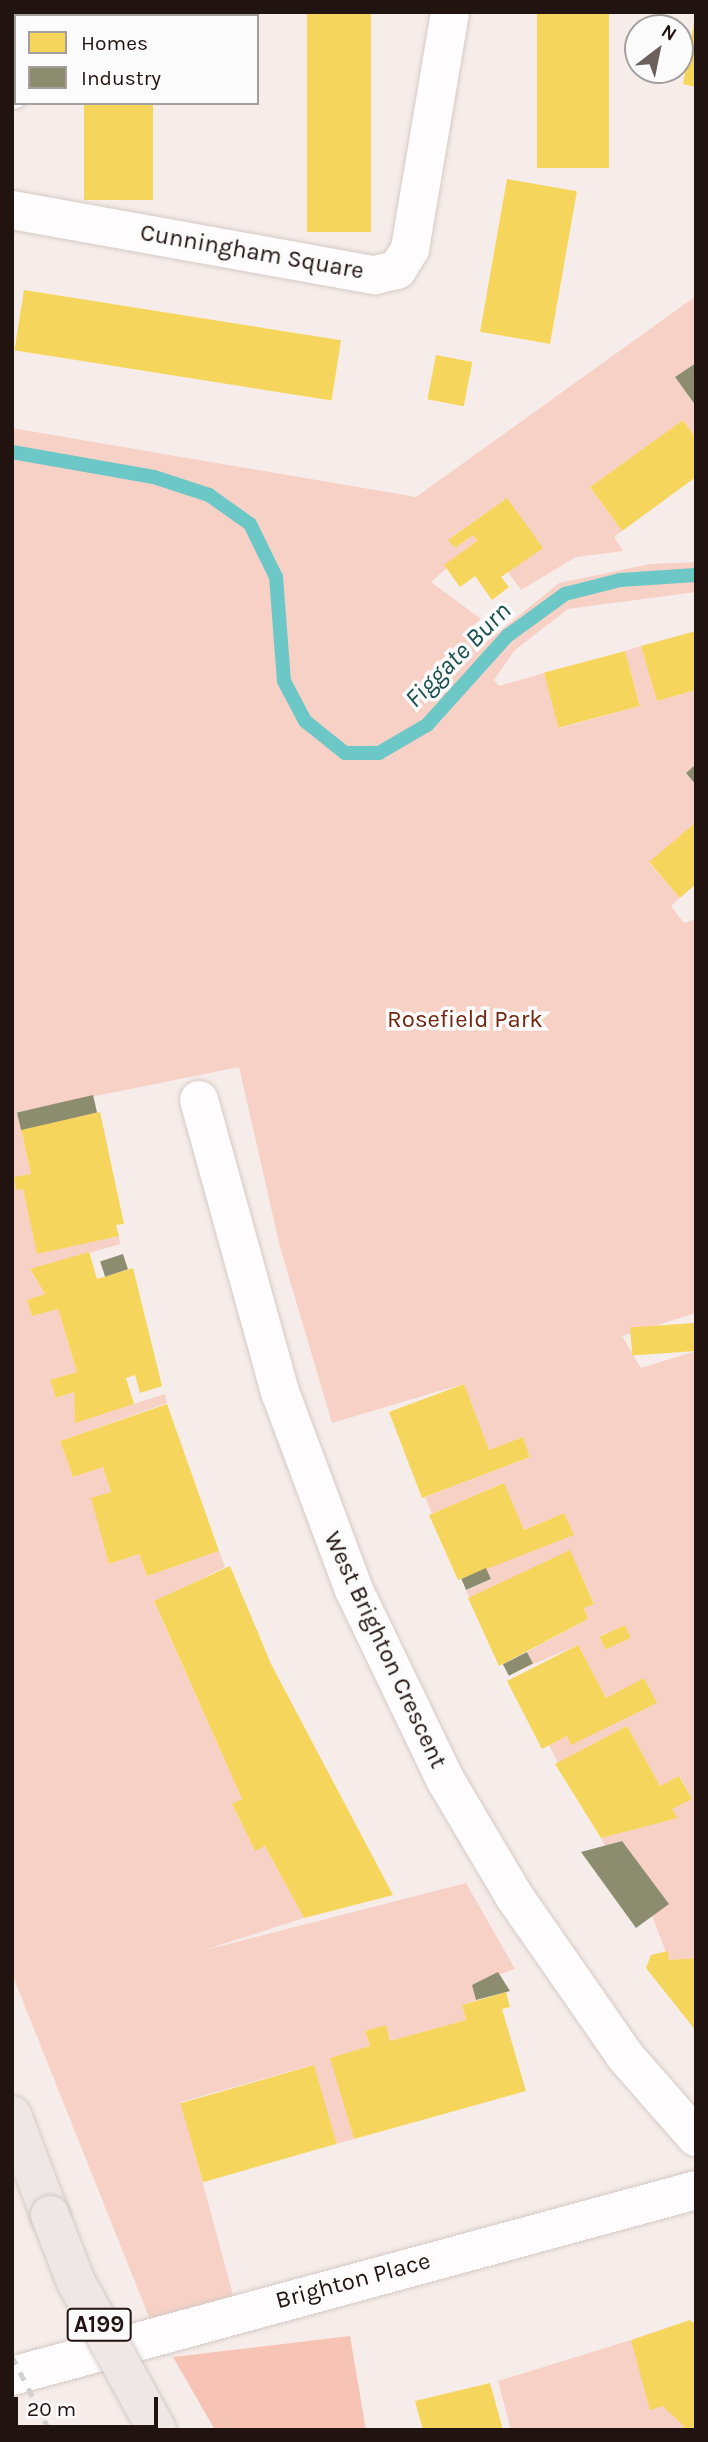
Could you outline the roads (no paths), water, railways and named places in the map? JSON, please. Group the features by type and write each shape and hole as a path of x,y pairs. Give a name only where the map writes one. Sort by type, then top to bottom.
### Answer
{"main road":[{"name":"A199","path":"12,2115 76,2282 157,2430"}],"street":[{"name":"Cunningham Square","path":"12,210 374,275 397,270 410,249 450,12"},
{"name":"West Brighton Crescent","path":"199,1101 280,1392 359,1602 446,1781 514,1896 625,2056 696,2137"},
{"name":"Brighton Place","path":"12,2376 696,2190"}],"waterway":[{"name":"Figgate Burn","path":"12,452 154,477 209,495 250,524 276,577 284,681 305,721 345,753 379,753 427,725 507,636 565,594 620,580 696,575"}],"railway":[{"path":"12,2356 49,2430"}],"park label":[{"name":"Rosefield Park","path":"465,1020"}]}
